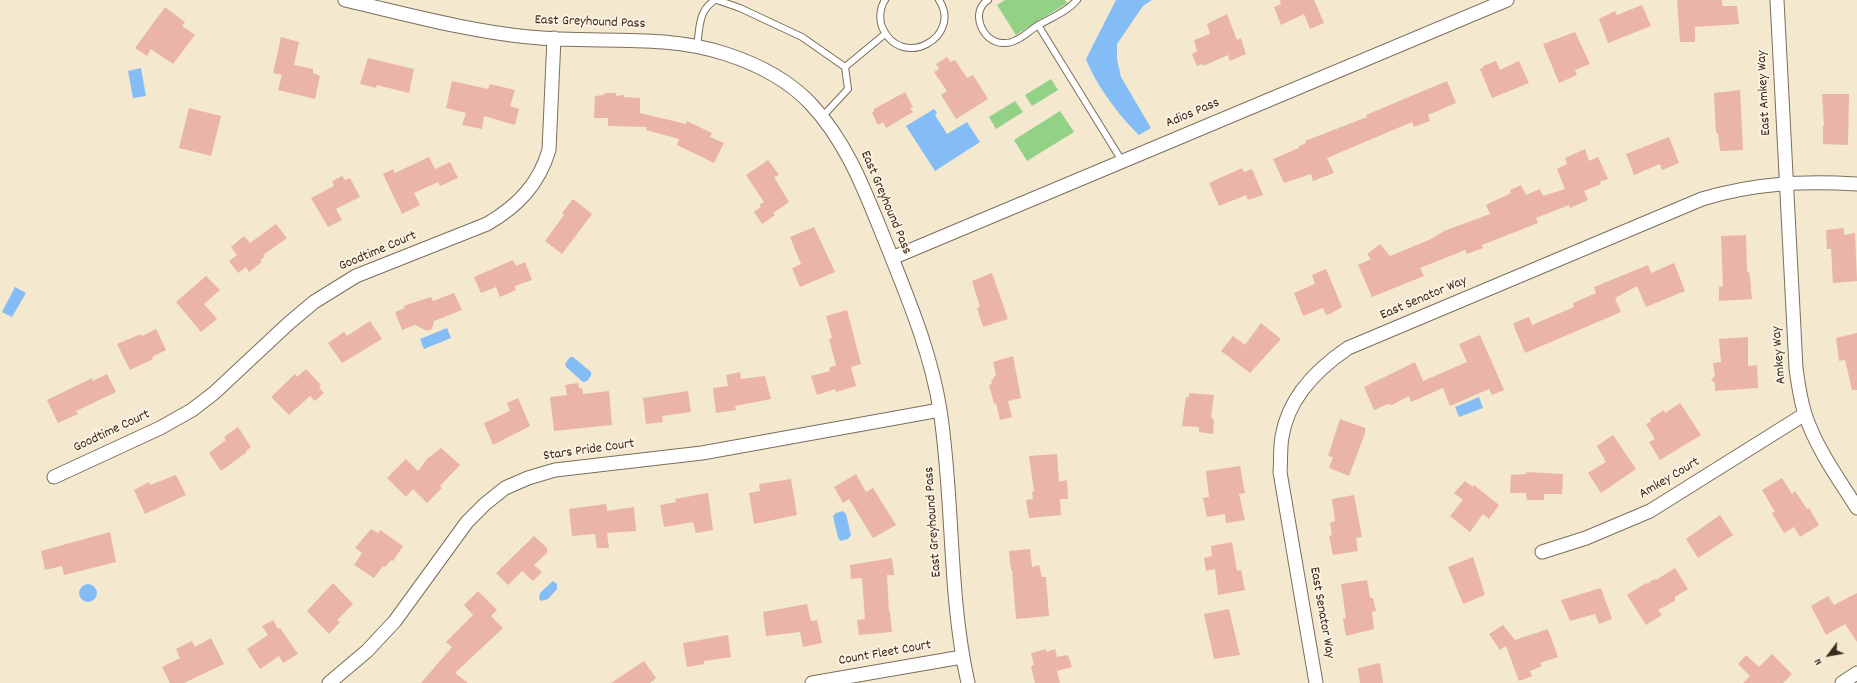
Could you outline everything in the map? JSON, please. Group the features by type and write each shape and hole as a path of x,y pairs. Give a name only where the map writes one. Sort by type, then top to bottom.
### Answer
{"street":[{"name":"East Greyhound Pass","path":"346,0 493,32 531,38 687,43 725,53 764,68 793,87 822,117 846,152 858,177 892,258 922,336 932,372 940,410 949,490 958,620 962,657 968,683"},
{"name":"Adios Pass","path":"892,258 1507,0"},
{"name":"East Amkey Way","path":"1777,0 1786,184"},
{"name":"Goodtime Court","path":"54,477 160,428 192,410 214,393 289,323 314,302 356,276 487,224 505,214 519,202 534,184 545,164 549,150 554,38"},
{"name":"East Senator Way","path":"1316,683 1280,472 1282,437 1288,415 1297,398 1311,378 1329,361 1348,348 1677,209 1727,192 1756,186 1813,182 1857,184"},
{"name":"Amkey Way","path":"1786,184 1796,368 1805,414 1822,452 1857,508"},
{"name":"Stars Pride Court","path":"329,683 366,651 395,621 467,522 485,504 505,488 528,478 555,470 702,453 940,410"},
{"name":"Amkey Court","path":"1542,552 1586,538 1650,511 1805,414"},
{"name":"Count Fleet Court","path":"812,683 962,657"},
{"path":"1842,683 1857,673"}],"lane":[{"path":"697,46 701,15 706,6 716,0 740,8 802,37 845,67 848,89 822,117"},
{"path":"885,0 880,14 881,24 885,34 892,42 902,47 912,48 923,47 932,42 939,34 943,24 944,14 939,0"},
{"path":"988,0 981,4 978,15 982,29 991,41 1002,43 1016,40 1038,25 1071,7 1077,0"},
{"path":"1038,25 1122,161"},
{"path":"845,67 885,34"}],"green space":[{"path":"1005,0 1065,0 1067,3 1016,35 997,5"},
{"path":"1051,79 1058,90 1032,106 1025,95"},
{"path":"1015,101 1023,112 996,129 989,117"},
{"path":"1060,111 1074,132 1027,161 1014,140"}],"water":[{"path":"1116,0 1152,0 1143,6 1117,44 1117,59 1121,77 1151,128 1139,135 1109,100 1090,69 1086,59"},
{"path":"141,68 146,96 133,98 128,71"},
{"path":"934,109 937,113 935,115 947,134 967,122 980,142 935,171 906,126"},
{"path":"15,287 26,293 12,317 2,312"},
{"path":"447,328 451,338 424,349 420,339"},
{"path":"570,357 573,357 591,372 591,376 587,381 583,382 566,367 565,364"},
{"path":"1479,397 1483,408 1459,417 1455,407"},
{"path":"843,511 846,514 851,535 848,539 841,541 838,538 833,516 836,513"},
{"path":"553,581 557,584 557,589 548,599 541,601 539,599 540,593"},
{"path":"88,584 94,587 97,593 94,599 88,602 82,599 79,593 82,587"}],"building":[{"path":"1280,0 1314,0 1324,23 1310,29 1304,14 1281,25 1274,7 1281,4"},
{"path":"1677,0 1722,0 1722,6 1737,6 1739,24 1695,27 1695,42 1680,42"},
{"path":"1642,5 1651,26 1608,43 1599,19 1615,11 1617,15"},
{"path":"165,7 185,22 182,26 195,35 173,64 151,49 147,56 135,48"},
{"path":"1227,14 1237,40 1241,38 1246,54 1230,61 1228,55 1203,66 1203,64 1197,66 1192,54 1197,51 1194,40 1210,34 1207,24"},
{"path":"1575,32 1590,64 1575,70 1577,75 1559,83 1543,44"},
{"path":"281,37 299,42 294,65 313,69 313,73 320,76 315,99 278,90 282,75 273,73"},
{"path":"947,57 950,62 955,60 967,78 973,75 988,99 956,119 941,95 947,91 934,72 939,69 936,64"},
{"path":"368,58 414,69 409,93 377,85 376,88 360,84"},
{"path":"1496,61 1500,70 1519,61 1529,83 1492,98 1480,69 1484,67 1483,66"},
{"path":"452,81 488,89 490,84 515,90 510,106 519,109 515,125 484,116 482,129 462,125 466,113 446,108"},
{"path":"1447,81 1456,103 1428,115 1430,121 1414,127 1412,122 1327,158 1334,173 1313,181 1311,174 1284,183 1273,159 1299,148 1299,146 1306,143 1305,141 1367,117 1366,115"},
{"path":"1740,90 1743,150 1720,151 1718,133 1716,133 1714,93"},
{"path":"905,92 913,107 910,108 913,112 886,128 883,122 878,125 872,113 874,109"},
{"path":"605,93 616,93 616,96 624,95 624,97 640,98 640,113 686,124 687,121 712,133 710,137 724,143 714,163 677,145 679,139 646,130 647,127 608,126 608,118 594,118 595,96 604,95"},
{"path":"1822,94 1849,94 1848,145 1823,144 1824,126"},
{"path":"189,108 221,116 211,156 179,148"},
{"path":"1669,137 1679,163 1662,170 1660,164 1634,175 1626,154"},
{"path":"1585,149 1589,161 1598,157 1608,179 1599,182 1601,184 1584,191 1588,200 1570,208 1569,205 1536,218 1538,223 1482,245 1483,248 1467,254 1465,250 1420,268 1424,276 1372,297 1358,265 1371,259 1367,254 1380,244 1390,256 1429,240 1444,231 1490,214 1486,205 1511,193 1510,190 1521,185 1526,195 1540,189 1543,196 1565,189 1557,169 1567,164 1565,158"},
{"path":"429,157 435,169 450,162 458,178 440,186 438,182 414,193 420,205 402,214 383,174 393,169 395,173"},
{"path":"768,160 779,175 774,177 789,202 773,213 775,215 762,224 754,212 761,207 759,205 764,202 746,175"},
{"path":"1242,168 1244,172 1252,169 1263,195 1248,200 1246,195 1219,206 1209,183"},
{"path":"342,176 345,180 350,178 360,197 336,209 342,220 328,227 311,198 334,186 332,181"},
{"path":"573,199 592,214 562,254 545,241 564,215 562,213"},
{"path":"276,224 287,238 263,255 265,257 260,260 262,262 249,272 246,267 238,273 229,261 237,255 231,247 244,236 250,243"},
{"path":"814,227 835,272 800,287 792,268 801,264 790,237"},
{"path":"1844,228 1844,235 1855,233 1857,281 1833,283 1831,249 1827,249 1826,230"},
{"path":"1746,235 1747,272 1749,272 1750,277 1752,299 1719,301 1719,287 1723,286 1721,236"},
{"path":"513,260 516,266 525,262 532,280 515,286 516,290 500,297 496,287 481,293 474,277"},
{"path":"1674,263 1685,291 1646,307 1637,286 1615,298 1621,312 1525,353 1513,324 1516,322 1529,317 1532,325 1574,307 1573,303 1596,293 1594,287 1648,265 1651,273"},
{"path":"1326,269 1342,307 1326,315 1323,308 1303,316 1294,293 1315,284 1312,275"},
{"path":"992,273 1008,319 983,327 977,308 980,307 972,281"},
{"path":"206,276 220,290 204,304 217,319 201,332 176,302"},
{"path":"454,293 462,310 434,321 432,329 427,331 415,325 402,330 395,312 405,308 403,306 431,297 433,301"},
{"path":"847,310 861,364 851,367 856,386 836,392 835,389 817,395 811,376 830,371 829,368 836,365 829,339 832,338 826,316"},
{"path":"370,321 382,339 342,363 328,343 344,332 347,336"},
{"path":"1261,323 1281,339 1250,373 1221,351 1233,336 1245,345"},
{"path":"156,329 166,350 152,357 153,359 130,370 117,344 141,334 142,336"},
{"path":"1857,333 1857,390 1852,390 1845,360 1839,361 1836,338"},
{"path":"1480,335 1504,390 1492,395 1489,389 1450,406 1443,388 1411,402 1409,396 1392,405 1388,404 1374,410 1364,387 1415,362 1423,381 1467,362 1459,344"},
{"path":"1748,337 1748,366 1757,365 1758,388 1715,391 1715,383 1711,380 1715,376 1713,363 1721,362 1719,339"},
{"path":"1013,356 1021,398 1008,401 1012,417 1000,420 996,403 994,404 989,385 992,384 991,380 994,379 994,376 996,375 993,362"},
{"path":"306,369 321,385 319,387 324,393 315,401 310,396 289,415 271,397 295,374 297,377"},
{"path":"740,372 741,379 765,376 771,399 735,406 736,410 716,413 713,388 728,386 726,375"},
{"path":"107,374 116,392 76,411 78,414 58,423 47,400 92,378 93,381"},
{"path":"578,383 579,388 582,388 583,394 609,391 612,425 554,431 550,397 567,395 565,385"},
{"path":"688,391 691,412 662,416 663,422 646,424 643,398"},
{"path":"1189,393 1214,395 1211,418 1214,419 1213,434 1199,432 1199,427 1182,426 1186,397 1189,397"},
{"path":"518,398 530,426 493,445 484,423 510,411 507,403"},
{"path":"1680,403 1701,435 1660,460 1649,442 1655,439 1646,424 1652,421 1650,419 1664,410 1665,413"},
{"path":"1340,419 1365,428 1365,433 1349,476 1329,468 1333,457 1328,456"},
{"path":"238,427 251,447 246,451 247,452 221,471 209,453 226,440 224,437"},
{"path":"1613,435 1636,469 1601,493 1588,473 1606,462 1597,446"},
{"path":"441,448 460,465 440,486 442,488 427,503 413,489 406,497 387,478 406,459 418,471 427,459"},
{"path":"1057,454 1059,482 1067,480 1068,499 1060,499 1061,515 1029,518 1026,500 1033,499 1032,492 1034,491 1029,456"},
{"path":"1240,466 1245,493 1239,494 1245,520 1226,523 1225,514 1207,517 1203,498 1209,497 1206,471"},
{"path":"1526,472 1563,474 1562,494 1544,494 1544,500 1527,500 1526,493 1510,493 1511,475 1526,474"},
{"path":"856,474 866,492 873,488 896,525 873,538 849,499 843,503 834,487"},
{"path":"176,475 186,495 145,514 134,490 149,482 150,485"},
{"path":"1782,478 1792,494 1795,491 1807,509 1809,508 1819,525 1800,537 1794,527 1784,533 1772,513 1775,512 1762,490"},
{"path":"791,479 797,515 754,524 749,493 760,491 759,484"},
{"path":"1465,481 1473,487 1474,485 1499,505 1489,519 1483,514 1470,532 1450,516 1463,500 1454,493"},
{"path":"708,493 713,530 696,533 693,522 664,527 660,505 676,502 675,499"},
{"path":"1354,495 1362,537 1356,538 1358,551 1333,555 1329,536 1332,535 1330,523 1335,521 1332,499"},
{"path":"606,504 607,511 634,507 636,531 607,533 609,548 597,548 595,534 572,536 569,509"},
{"path":"1720,515 1733,535 1698,558 1686,539"},
{"path":"371,529 378,533 380,530 403,546 393,561 391,560 385,567 383,566 374,578 354,565 362,553 355,548"},
{"path":"110,532 116,562 64,575 62,566 45,570 41,551"},
{"path":"534,536 547,548 547,553 534,565 542,572 533,581 522,571 508,585 496,573"},
{"path":"1232,542 1237,571 1241,570 1245,590 1218,595 1215,569 1206,571 1204,558 1212,556 1211,546"},
{"path":"1030,549 1032,567 1039,565 1042,577 1046,577 1049,616 1016,619 1009,551"},
{"path":"1473,557 1485,595 1463,604 1448,567"},
{"path":"892,558 894,575 887,575 889,612 892,632 859,635 857,620 865,619 862,578 851,579 850,565"},
{"path":"1675,568 1688,589 1675,597 1675,601 1658,610 1662,615 1646,625 1627,595"},
{"path":"1367,580 1370,598 1373,598 1376,611 1372,612 1374,629 1346,636 1343,619 1346,618 1341,584"},
{"path":"333,583 353,604 337,620 340,622 329,634 307,611"},
{"path":"1601,588 1612,619 1599,624 1595,614 1570,621 1561,600"},
{"path":"478,591 497,610 491,616 503,628 455,673 468,683 421,683 452,647 446,642 473,615 464,605"},
{"path":"1857,593 1857,642 1845,624 1826,635 1811,606 1828,596 1834,605"},
{"path":"807,604 811,621 817,620 822,643 803,647 800,632 766,636 763,612"},
{"path":"1229,609 1240,655 1214,659 1204,614"},
{"path":"273,620 278,629 280,628 298,654 283,663 279,656 260,669 247,649 268,635 262,626"},
{"path":"1503,625 1515,640 1548,629 1558,657 1540,663 1542,666 1530,671 1532,676 1519,681 1506,646 1500,650 1489,634"},
{"path":"728,635 731,657 704,661 704,664 687,667 683,643"},
{"path":"211,638 224,664 184,683 170,683 162,667 180,658 176,649 192,641 195,647"},
{"path":"1046,649 1046,652 1055,649 1057,657 1068,655 1072,667 1057,671 1060,683 1035,683 1031,666 1034,665 1031,653"},
{"path":"1772,654 1792,674 1783,683 1743,683 1750,676 1738,664 1746,655 1759,667"},
{"path":"644,661 656,678 650,683 611,683"},
{"path":"1380,663 1383,683 1360,683 1358,668"}]}
